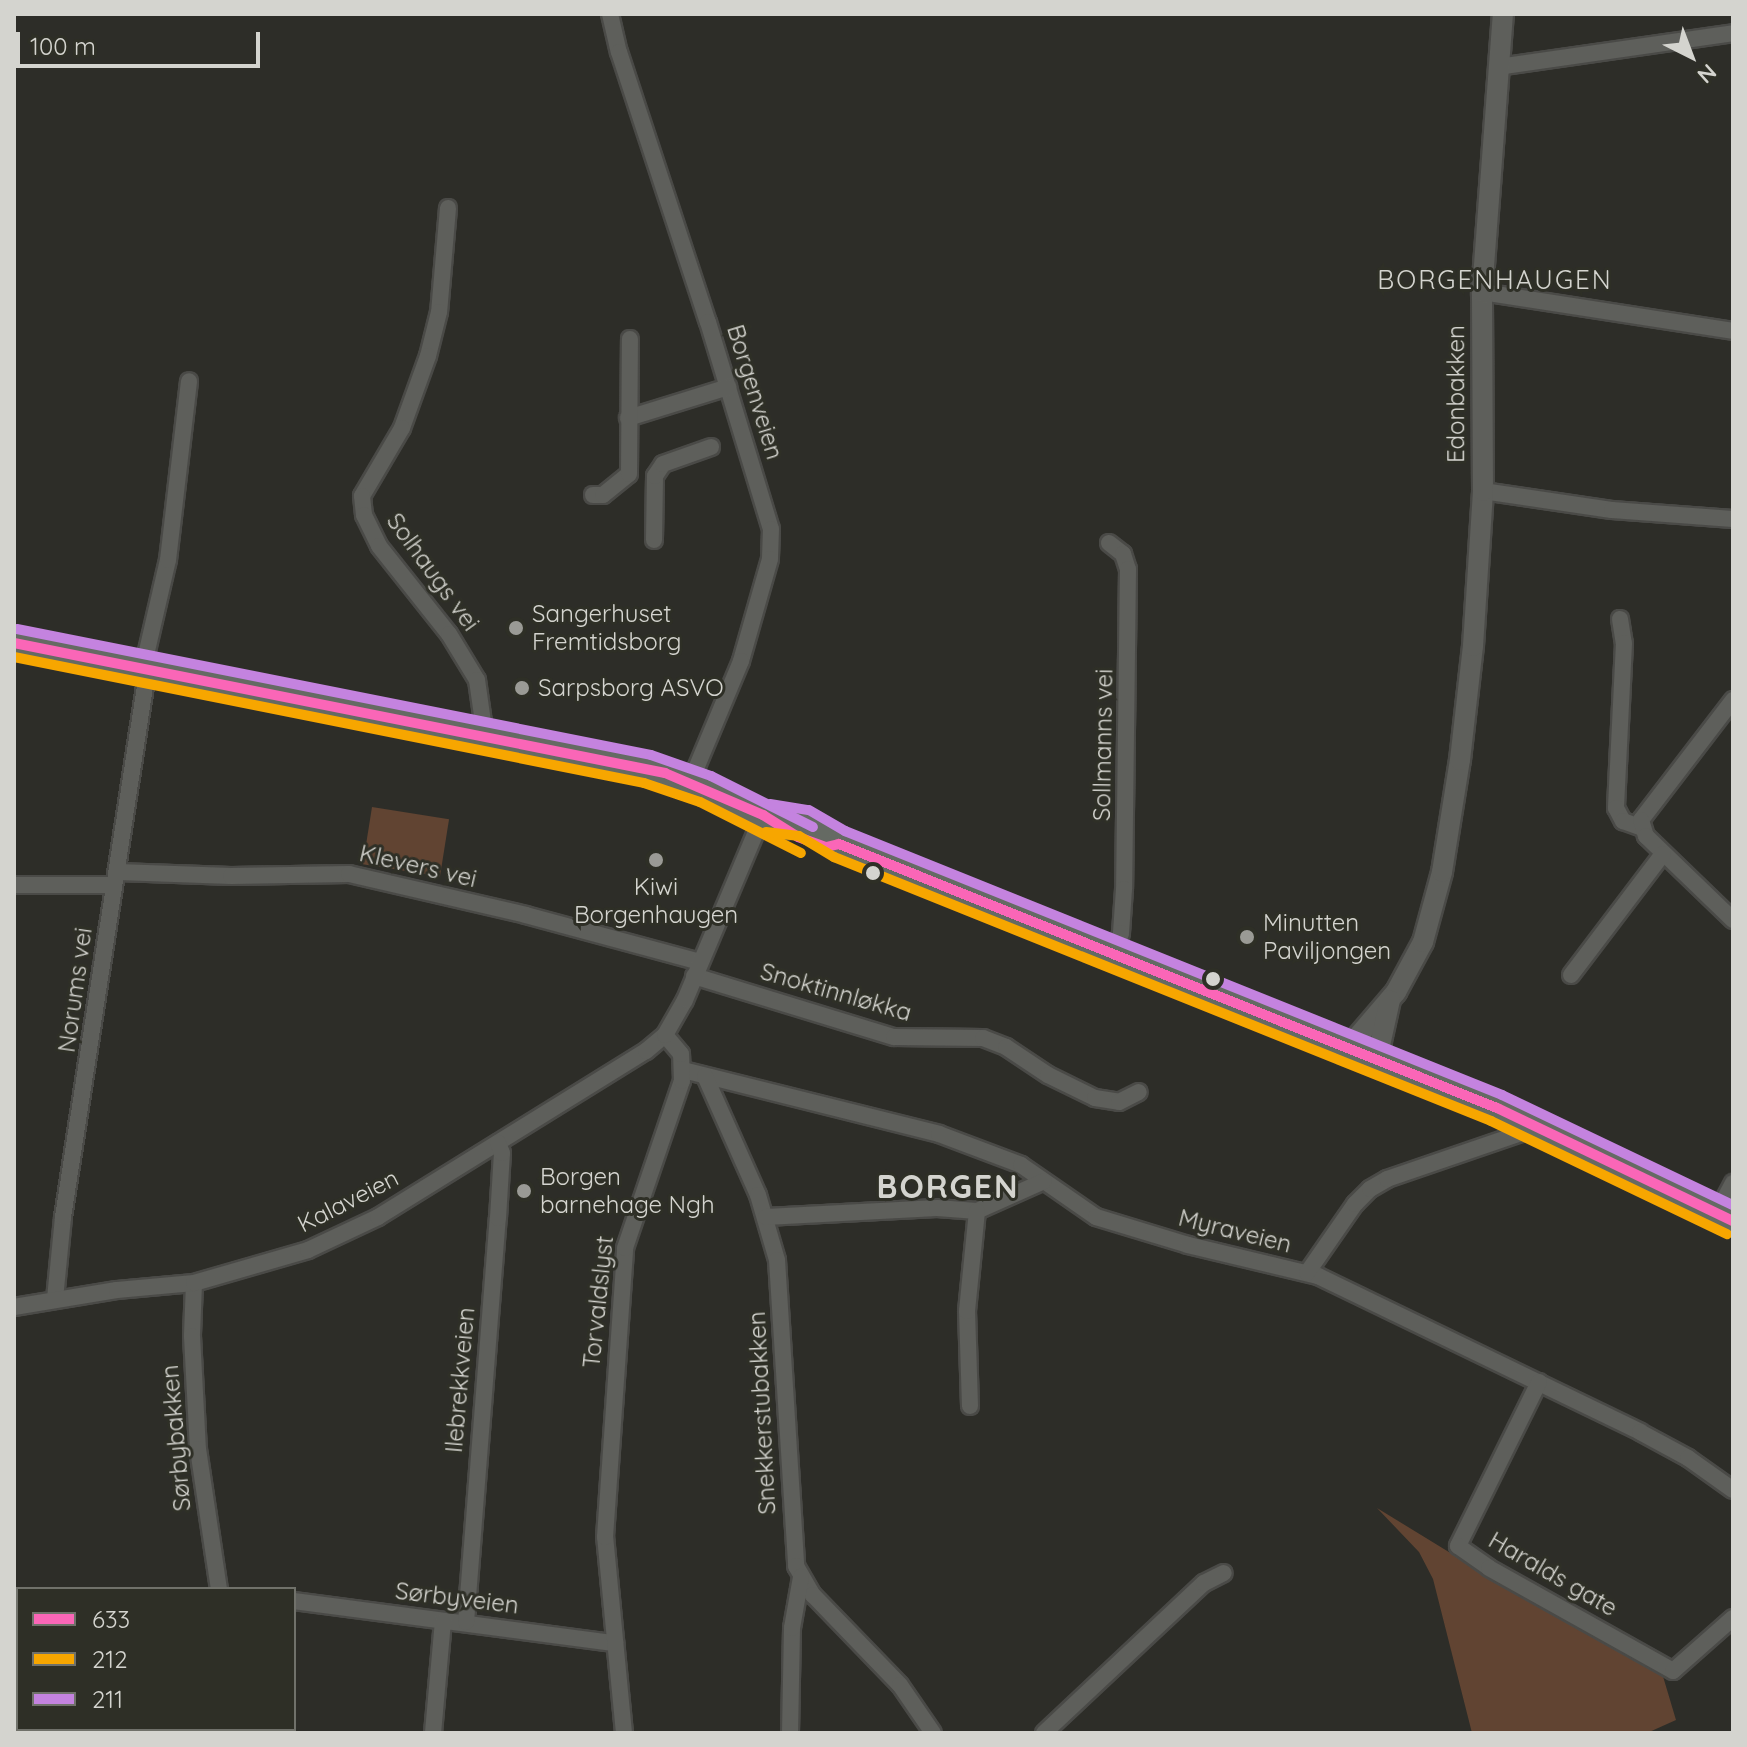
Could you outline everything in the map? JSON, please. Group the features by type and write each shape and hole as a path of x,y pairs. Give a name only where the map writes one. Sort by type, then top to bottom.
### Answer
{"main road":[{"path":"14,643 144,677 485,736 648,769 690,783 765,816 804,823 839,844 1377,1059 1532,1124 1725,1217"}],"street":[{"name":"Borgenveien","path":"610,14 619,52 771,529 772,546 741,661 690,783"},
{"name":"Edonbakken","path":"1348,1048 1390,1000 1423,942 1442,872 1467,713 1483,491 1482,292 1503,14"},
{"path":"1498,67 1733,33"},
{"name":"Solhaugs vei","path":"448,208 439,312 428,356 402,428 362,496 364,515 379,546 449,634 477,680 485,736"},
{"path":"1482,292 1733,331"},
{"path":"593,495 603,495 629,474 630,339"},
{"name":"Norums vei","path":"55,1299 63,1217 144,677 168,560 189,381"},
{"path":"628,418 728,387"},
{"path":"654,540 655,476 663,464 711,447"},
{"path":"1483,491 1612,510 1733,519"},
{"name":"Sollmanns vei","path":"1109,543 1123,554 1128,569 1129,740 1124,889 1121,933 1115,954"},
{"path":"1620,619 1624,643 1616,808 1623,821 1642,828 1663,854 1733,920"},
{"path":"1642,828 1645,812 1733,700"},
{"path":"705,1076 683,1070 681,1054 665,1035 678,1014 765,816"},
{"path":"1571,975 1663,854"},
{"name":"Klevers vei","path":"14,885 116,878 349,874 526,915 697,969"},
{"name":"Snoktinnløkka","path":"697,969 894,1037 983,1038 1006,1047 1048,1075 1095,1098 1119,1102 1139,1092"},
{"name":"Edonbakken","path":"1377,1059 1390,1000"},
{"name":"Kalaveien","path":"14,1307 55,1299 194,1283 256,1268 332,1240 378,1217 646,1051 665,1035"},
{"name":"Torvaldslyst","path":"624,1733 605,1502 625,1248 683,1070"},
{"name":"Myraveien","path":"705,1076 939,1134 1021,1165 1096,1217 1188,1245 1307,1273 1371,1299 1539,1382 1688,1458 1733,1490"},
{"name":"Snekkerstubakken","path":"705,1076 766,1217 779,1279 792,1532 796,1566 801,1577"},
{"path":"1307,1273 1355,1204 1370,1189 1387,1179 1503,1140 1532,1124"},
{"name":"Ilebrekkveien","path":"466,1622 498,1218 502,1153 498,1143"},
{"path":"766,1217 937,1208 977,1211 1044,1181"},
{"path":"1725,1217 1733,1183"},
{"path":"970,1406 967,1311 977,1211"},
{"name":"Sørbybakken","path":"194,1283 192,1336 199,1462 219,1587"},
{"name":"Haralds gate","path":"1539,1382 1458,1546 1501,1575 1673,1671 1733,1618"},
{"path":"1044,1733 1204,1583 1224,1573"},
{"path":"790,1733 791,1638 801,1577"},
{"path":"801,1577 900,1685 933,1733"},
{"name":"Sørbyveien","path":"296,1601 615,1643"},
{"path":"433,1733 443,1621"}],"shaded area":[{"path":"372,807 449,819 440,876 363,864"},
{"path":"1377,1508 1542,1609 1655,1666 1662,1673 1676,1720 1647,1733 1472,1733 1433,1579 1419,1552"}],"transit line":[{"name":"211","path":"17,629 651,755 711,776 813,827"},
{"name":"633","path":"14,643 665,773 763,815 798,837 826,847 839,844 1497,1108 1733,1221"},
{"name":"212","path":"14,657 644,783 700,802 801,853"},
{"name":"211","path":"770,804 809,810 845,831 1502,1095 1733,1205"},
{"name":"212","path":"766,832 799,836 834,857 1491,1121 1727,1234"}],"place":[{"name":"Sangerhuset Fremtidsborg","path":"516,628"},
{"name":"Sarpsborg ASVO","path":"522,688"},
{"name":"Kiwi Borgenhaugen","path":"656,860"},
{"name":"Minutten Paviljongen","path":"1247,937"},
{"name":"Borgen barnehage Ngh","path":"524,1191"}],"district":[{"name":"BORGENHAUGEN","path":"1495,280"},
{"name":"BORGEN","path":"948,1186"}]}
